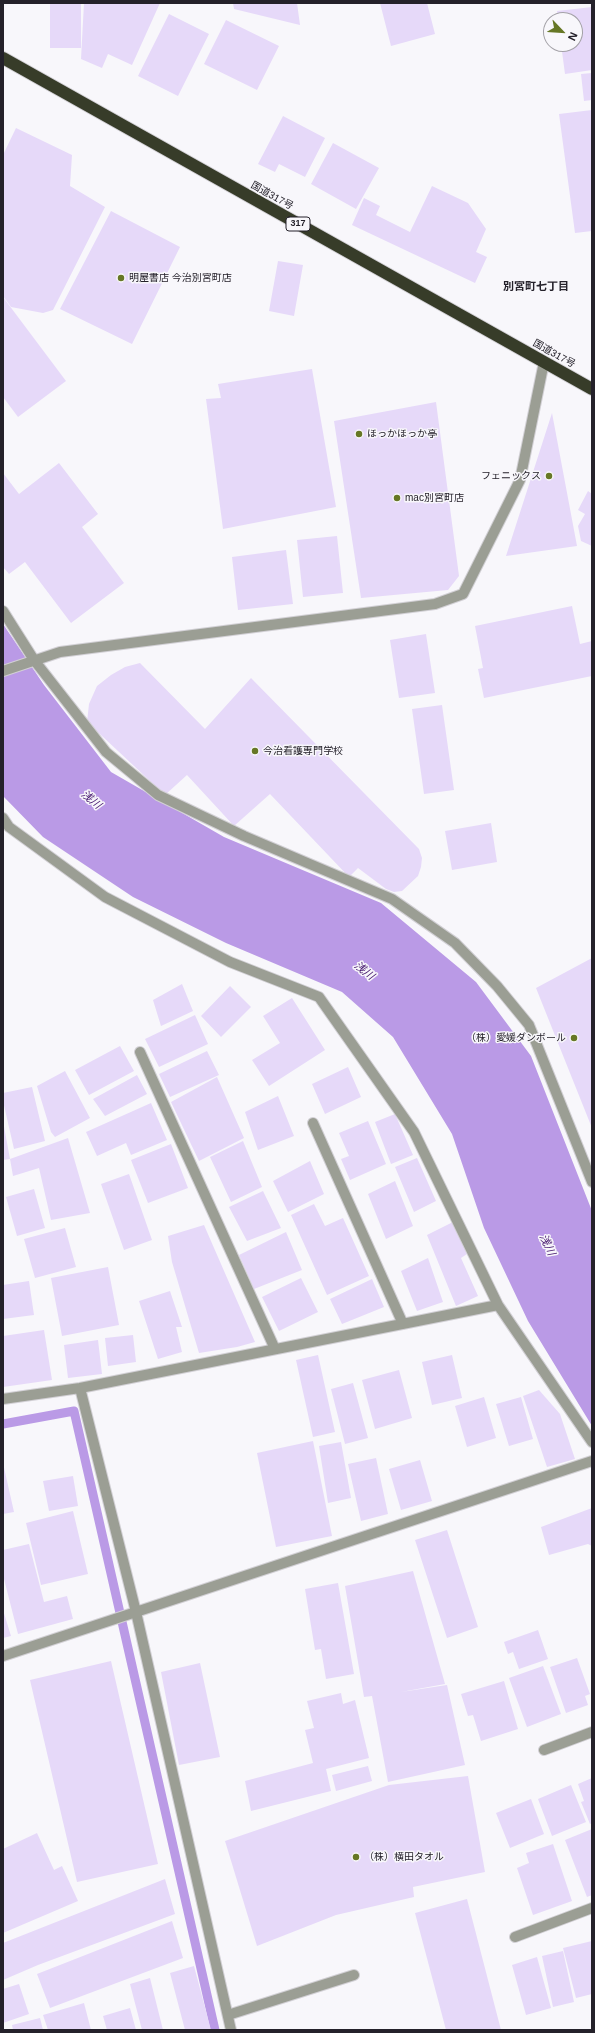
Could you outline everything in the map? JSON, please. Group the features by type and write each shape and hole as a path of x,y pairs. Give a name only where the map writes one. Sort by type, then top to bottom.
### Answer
{"highway":[{"name":"国道317号","path":"3,58 592,389"}],"street":[{"path":"3,670 60,652 435,604 463,594 520,480 544,362"},
{"path":"3,611 34,660 106,752 158,795 244,836 392,899 455,943 497,986 529,1025 592,1182"},
{"path":"3,818 10,827 105,897 230,962 319,997 414,1132 498,1305 592,1442"},
{"path":"140,1052 275,1349"},
{"path":"313,1123 403,1324"},
{"path":"3,1399 80,1388 498,1305"},
{"path":"80,1388 136,1612 231,2030"},
{"path":"3,1656 592,1460"},
{"path":"544,1750 592,1732"},
{"path":"515,1937 592,1908"},
{"path":"228,2015 354,1975"}],"water":[{"name":"浅川","path":"3,624 44,685 111,772 224,837 381,903 476,982 531,1056 592,1211 592,1426 528,1321 484,1228 452,1134 393,1037 342,992 226,943 133,897 43,837 3,796"}],"building":[{"path":"50,3 81,3 81,48 50,48"},
{"path":"84,3 160,3 132,65 108,54 102,68 81,59"},
{"path":"233,3 297,3 300,25 234,9"},
{"path":"380,3 427,3 435,34 391,46"},
{"path":"592,7 592,70 565,74 562,52 583,52 583,12 557,11"},
{"path":"169,14 209,34 178,96 138,76"},
{"path":"226,20 279,46 257,90 204,64"},
{"path":"592,73 592,100 584,101 581,74"},
{"path":"592,110 592,231 575,233 559,114"},
{"path":"283,116 325,138 305,177 279,164 275,172 258,164"},
{"path":"16,128 72,155 70,186 105,207 53,310 43,313 11,307 3,296 3,155"},
{"path":"333,143 379,168 356,209 311,184"},
{"path":"432,186 468,203 486,229 476,252 487,257 475,283 352,225 364,198 380,206 376,215 410,232"},
{"name":"明屋書店 今治別宮町店","path":"111,211 180,247 132,344 60,309"},
{"path":"278,261 303,265 294,316 269,311"},
{"path":"3,297 66,381 18,417 3,397"},
{"path":"312,369 336,507 223,529 206,399 221,398 218,384"},
{"name":"mac別宮町店","path":"436,402 459,576 448,590 361,598 334,421"},
{"path":"552,413 577,546 506,556"},
{"path":"59,463 98,514 82,527 124,583 71,623 25,562 9,574 3,567 3,473 19,494"},
{"path":"588,491 592,494 592,546 581,541 578,526 585,514 578,510"},
{"path":"337,536 343,593 303,597 297,540"},
{"path":"286,550 293,604 238,610 232,557"},
{"path":"572,606 580,644 592,641 592,676 484,698 478,669 483,668 475,626"},
{"path":"426,634 435,693 399,698 390,640"},
{"path":"140,663 205,729 251,678 419,849 422,858 418,876 402,891 394,892 386,889 358,868 349,877 270,794 234,826 187,775 165,795 87,722 89,704 97,686 111,675 125,667"},
{"path":"442,705 454,790 424,794 412,709"},
{"path":"491,823 497,862 452,870 445,831"},
{"name":"（株）愛媛ダンボール","path":"592,958 592,1128 536,988"},
{"path":"182,984 193,1011 161,1026 153,1000"},
{"path":"230,986 251,1007 221,1037 201,1016"},
{"path":"292,998 325,1050 269,1086 252,1060 280,1043 263,1016"},
{"path":"195,1015 208,1044 159,1067 145,1039"},
{"path":"120,1046 134,1071 89,1095 75,1070"},
{"path":"207,1051 219,1075 170,1097 159,1074"},
{"path":"348,1067 361,1097 325,1114 312,1084"},
{"path":"65,1071 90,1118 55,1137 51,1132 37,1086"},
{"path":"137,1075 147,1094 105,1116 93,1099"},
{"path":"217,1077 244,1138 199,1161 171,1102"},
{"path":"32,1087 45,1141 14,1149 3,1101 3,1093"},
{"path":"278,1096 294,1136 258,1150 245,1112"},
{"path":"151,1103 167,1140 131,1155 126,1143 97,1156 86,1132"},
{"path":"395,1114 413,1155 391,1164 375,1122"},
{"path":"3,1121 10,1159 3,1160"},
{"path":"368,1121 386,1164 350,1180 341,1159 349,1156 339,1133"},
{"path":"68,1138 90,1213 51,1220 39,1168 13,1176 10,1159"},
{"path":"243,1141 262,1187 231,1202 210,1157"},
{"path":"171,1144 188,1188 148,1203 131,1160"},
{"path":"417,1158 436,1201 414,1212 395,1167"},
{"path":"310,1161 324,1194 288,1212 273,1181"},
{"path":"129,1174 152,1240 124,1250 101,1184"},
{"path":"395,1181 413,1226 386,1239 368,1194"},
{"path":"34,1189 45,1228 17,1236 6,1197"},
{"path":"263,1191 281,1228 247,1241 229,1207"},
{"path":"314,1204 325,1226 343,1218 369,1276 327,1295 291,1215"},
{"path":"453,1222 467,1254 461,1258 478,1296 456,1306 427,1235"},
{"path":"204,1225 255,1342 237,1347 199,1353 172,1262 168,1236"},
{"path":"65,1228 76,1267 35,1278 24,1239"},
{"path":"286,1232 302,1270 254,1289 239,1255"},
{"path":"428,1258 443,1302 417,1311 401,1271"},
{"path":"108,1267 119,1325 62,1336 51,1278"},
{"path":"301,1278 318,1312 279,1331 262,1297"},
{"path":"372,1279 384,1307 342,1324 330,1299"},
{"path":"29,1281 34,1315 3,1319 3,1285"},
{"path":"170,1291 182,1327 176,1327 182,1352 158,1359 139,1301"},
{"path":"44,1330 52,1380 3,1387 3,1336"},
{"path":"133,1335 136,1362 108,1366 105,1338"},
{"path":"98,1340 102,1374 68,1378 64,1345"},
{"path":"318,1355 335,1432 313,1437 296,1360"},
{"path":"452,1355 462,1398 432,1405 422,1362"},
{"path":"399,1370 412,1418 375,1429 362,1380"},
{"path":"353,1383 368,1438 345,1444 331,1389"},
{"path":"539,1390 560,1414 575,1459 547,1467 523,1396"},
{"path":"484,1397 496,1438 467,1447 455,1406"},
{"path":"521,1397 533,1439 509,1446 496,1404"},
{"path":"313,1441 332,1536 276,1547 257,1453"},
{"path":"341,1442 351,1498 328,1503 319,1446"},
{"path":"376,1458 388,1514 361,1521 348,1464"},
{"path":"420,1460 432,1501 401,1510 389,1469"},
{"path":"3,1463 14,1512 3,1514"},
{"path":"73,1476 78,1506 49,1511 43,1481"},
{"path":"592,1508 592,1546 588,1544 549,1555 541,1527"},
{"path":"73,1511 88,1574 41,1585 26,1523"},
{"path":"447,1530 478,1627 447,1638 415,1540"},
{"path":"29,1544 44,1602 67,1596 73,1619 18,1634 3,1575 3,1550"},
{"path":"413,1571 445,1684 401,1692 447,1685 465,1765 388,1782 372,1696 364,1697 345,1586"},
{"path":"338,1583 354,1674 326,1679 321,1649 315,1650 305,1589"},
{"path":"3,1610 11,1636 3,1638"},
{"path":"538,1630 548,1659 519,1669 513,1652 508,1654 504,1642"},
{"path":"577,1658 590,1694 585,1696 588,1705 566,1713 550,1667"},
{"path":"111,1661 158,1864 77,1882 30,1680"},
{"path":"200,1663 220,1757 179,1765 161,1672"},
{"path":"543,1666 561,1714 527,1727 509,1678"},
{"path":"504,1681 518,1729 481,1741 473,1715 468,1716 461,1694"},
{"path":"341,1693 343,1704 355,1700 369,1758 326,1769 331,1791 251,1811 245,1781 313,1763 305,1730 314,1728 307,1701"},
{"path":"368,1766 372,1781 336,1791 332,1775"},
{"name":"（株）横田タオル","path":"468,1776 485,1872 413,1887 414,1897 336,1915 257,1946 225,1841 389,1785"},
{"path":"592,1778 592,1823 590,1824 581,1802 584,1801 578,1784"},
{"path":"571,1785 586,1822 552,1836 538,1799"},
{"path":"531,1799 544,1834 510,1848 496,1813"},
{"path":"592,1829 592,1895 587,1897 565,1840"},
{"path":"37,1833 54,1870 62,1866 78,1901 3,1933 3,1849"},
{"path":"553,1844 572,1901 533,1915 517,1868 529,1863 526,1853"},
{"path":"165,1879 175,1914 38,1965 3,1980 3,1943"},
{"path":"467,1899 501,2030 446,2030 415,1913"},
{"path":"172,1921 183,1958 50,2008 37,1974"},
{"path":"592,1941 592,1994 576,1998 563,1948"},
{"path":"563,1951 574,2002 553,2007 542,1956"},
{"path":"537,1957 551,2008 526,2015 512,1965"},
{"path":"194,1966 211,2030 185,2030 170,1973"},
{"path":"150,1978 163,2030 142,2030 130,1984"},
{"path":"19,1984 29,2014 3,2023 3,1989"},
{"path":"84,2003 91,2030 48,2030 43,2015"},
{"path":"130,2008 136,2030 107,2030 103,2016"},
{"path":"40,2018 43,2030 13,2030 12,2025"}],"waterway":[{"path":"3,1424 74,1411 215,2030"}],"place":[{"name":"明屋書店 今治別宮町店","path":"121,278"},
{"name":"ほっかほっか亭","path":"359,434"},
{"name":"フェニックス","path":"549,476"},
{"name":"mac別宮町店","path":"397,498"},
{"name":"今治看護専門学校","path":"255,751"},
{"name":"（株）愛媛ダンボール","path":"574,1038"},
{"name":"（株）横田タオル","path":"356,1857"}],"district":[{"name":"別宮町七丁目","path":"536,287"}]}
